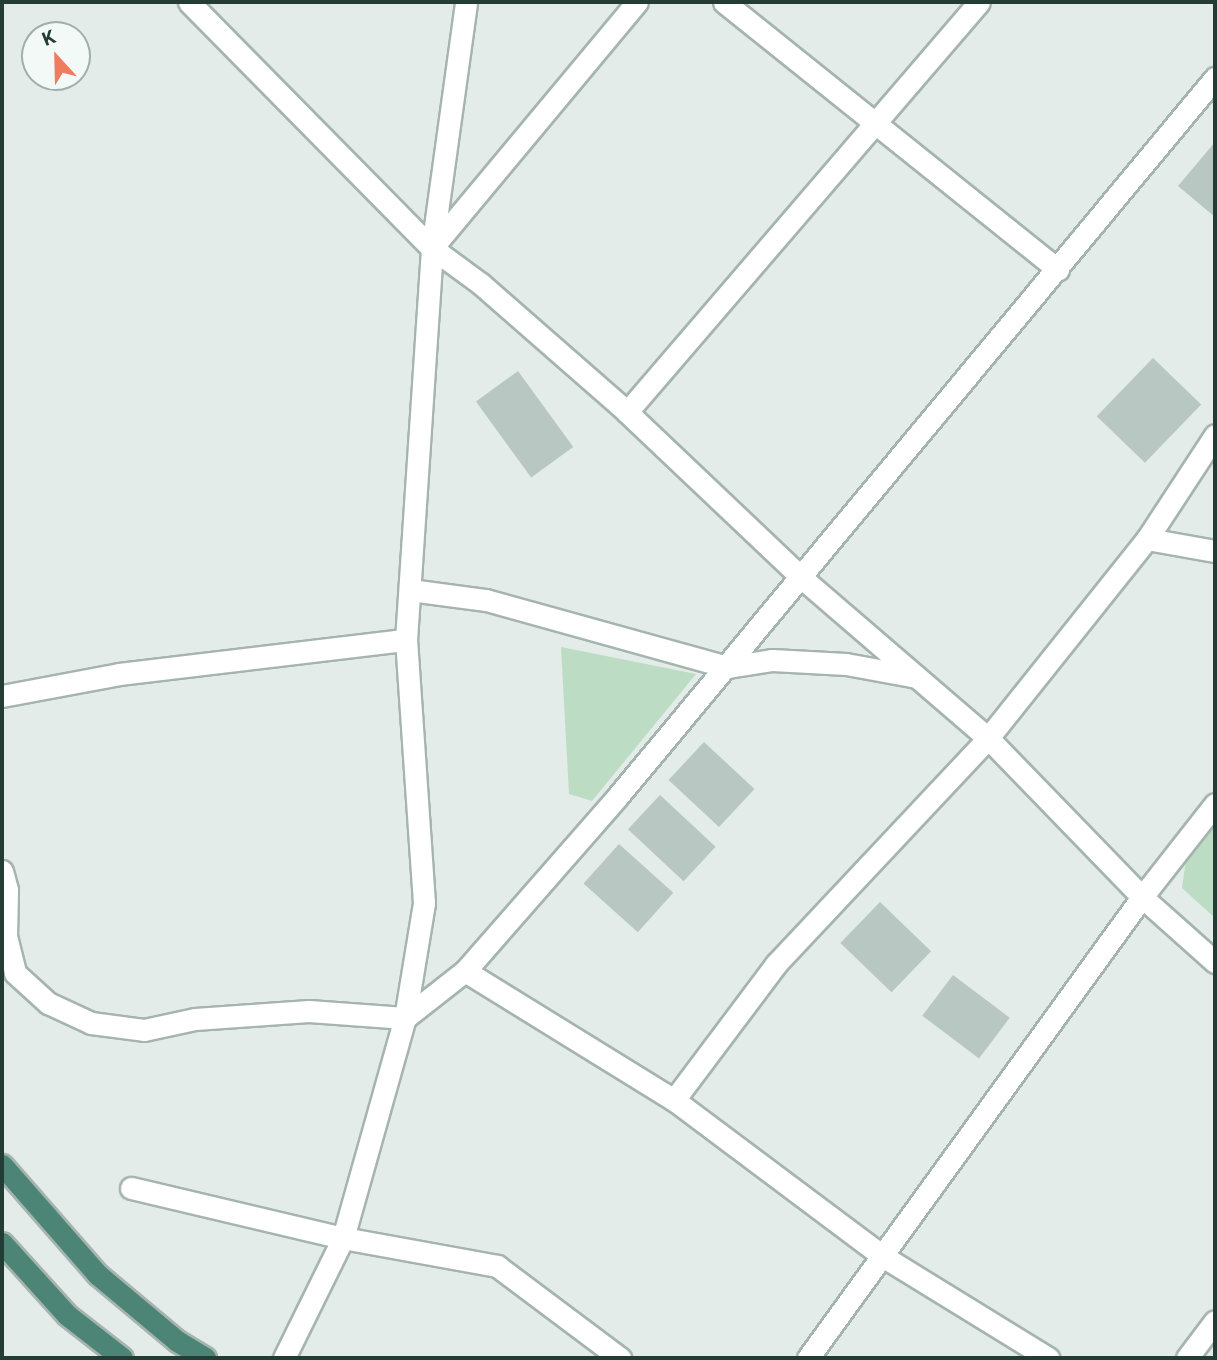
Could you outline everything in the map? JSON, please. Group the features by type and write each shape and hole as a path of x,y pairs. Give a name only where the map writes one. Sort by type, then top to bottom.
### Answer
{"highway":[{"path":"2,1165 97,1274 177,1341 205,1358"},
{"path":"2,1243 67,1315 122,1358"}],"street":[{"path":"189,2 432,248 481,284 627,412 803,579 989,738 1142,897 1215,962"},
{"path":"284,1358 344,1238 405,1018 424,903 406,640 432,248 466,2"},
{"path":"432,248 637,2"},
{"path":"724,2 1058,270"},
{"path":"627,412 979,2"},
{"path":"2,871 7,890 6,936 15,973 48,1003 90,1023 144,1030 195,1019 309,1011 405,1018 465,971 728,667 1215,78"},
{"path":"674,1100 776,964 989,738 1147,539 1215,435"},
{"path":"1147,539 1215,551"},
{"path":"410,590 486,600 728,667 797,661 846,664 918,677"},
{"path":"2,696 119,674 406,640"},
{"path":"808,1358 884,1257 1142,897 1215,804"},
{"path":"465,971 674,1100 884,1257 1048,1358"},
{"path":"131,1188 344,1238 498,1266 620,1358"},
{"path":"1187,1358 1215,1321"}],"green space":[{"path":"561,647 696,674 592,801 569,794"},
{"path":"1215,825 1215,918 1182,888 1186,860"}],"building":[{"path":"1215,142 1215,217 1178,186"},
{"path":"1153,358 1201,405 1145,463 1097,416"},
{"path":"518,371 573,447 531,478 476,402"},
{"path":"704,742 754,789 719,827 669,780"},
{"path":"660,795 716,847 684,881 628,829"},
{"path":"619,844 673,893 638,932 584,883"},
{"path":"880,902 931,951 891,992 840,943"},
{"path":"953,975 1010,1018 979,1058 922,1016"}]}
